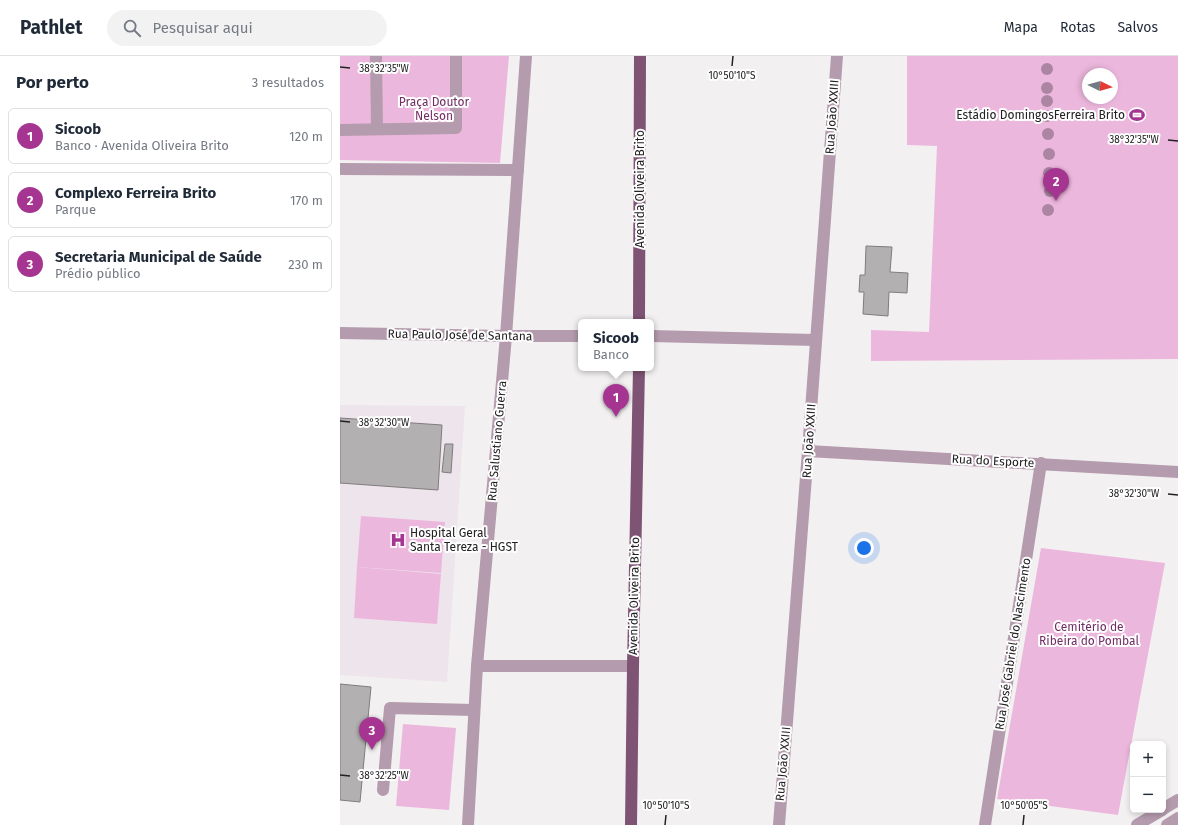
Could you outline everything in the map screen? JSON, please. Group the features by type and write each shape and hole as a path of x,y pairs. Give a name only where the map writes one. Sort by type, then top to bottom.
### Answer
{"main road":[{"name":"Avenida Oliveira Brito","path":"639,319 640,56"},
{"name":"Avenida Oliveira Brito","path":"631,825 639,371"}],"street":[{"path":"376,56 377,129"},
{"path":"340,130 456,128 456,56"},
{"name":"Rua Salustiano Guerra","path":"468,825 477,666 506,336 526,56"},
{"name":"Rua João XXIII","path":"779,825 837,56"},
{"path":"340,169 518,170"},
{"name":"Rua Paulo José de Santana","path":"340,333 578,336"},
{"path":"654,336 816,340"},
{"name":"Rua do Esporte","path":"808,451 1041,463 1178,472"},
{"name":"Rua José Gabriel do Nascimento","path":"985,825 1041,463"},
{"path":"477,666 633,666"},
{"path":"383,790 390,708 474,710"},
{"path":"1166,808 1178,800"},
{"path":"1137,825 1157,813"},
{"path":"1167,825 1178,818"}],"shaded area":[{"name":"Hospital Geral Santa Tereza - HGST","path":"340,405 465,406 447,682 340,675"}],"green space":[{"name":"Praça Doutor Nelson","path":"340,56 509,56 500,163 340,160"},
{"path":"907,56 1178,56 1178,359 871,361 871,330 929,332 937,146 907,145"},
{"path":"361,516 445,522 441,573 357,567"},
{"name":"Cemitério de Ribeira do Pombal","path":"1041,548 1165,563 1132,741 1130,741 1130,751 1118,815 997,799"},
{"path":"357,567 441,574 437,624 354,618"},
{"path":"403,724 456,728 449,810 396,806"}],"building":[{"path":"866,246 892,247 890,272 908,273 907,293 889,292 888,316 863,314 864,292 859,292 860,275 865,275"},
{"path":"340,418 442,425 438,490 340,483"},
{"path":"445,444 453,444 451,473 442,472"},
{"path":"340,684 371,687 360,802 340,800"}],"place":[{"name":"Estádio DomingosFerreira Brito","path":"1137,115"},
{"name":"Complexo Ferreira Brito","path":"1056,201"},
{"name":"Sicoob","path":"616,417"},
{"name":"Hospital Geral Santa Tereza - HGST","path":"398,540"},
{"name":"Secretaria Municipal de Saúde","path":"372,750"}]}
